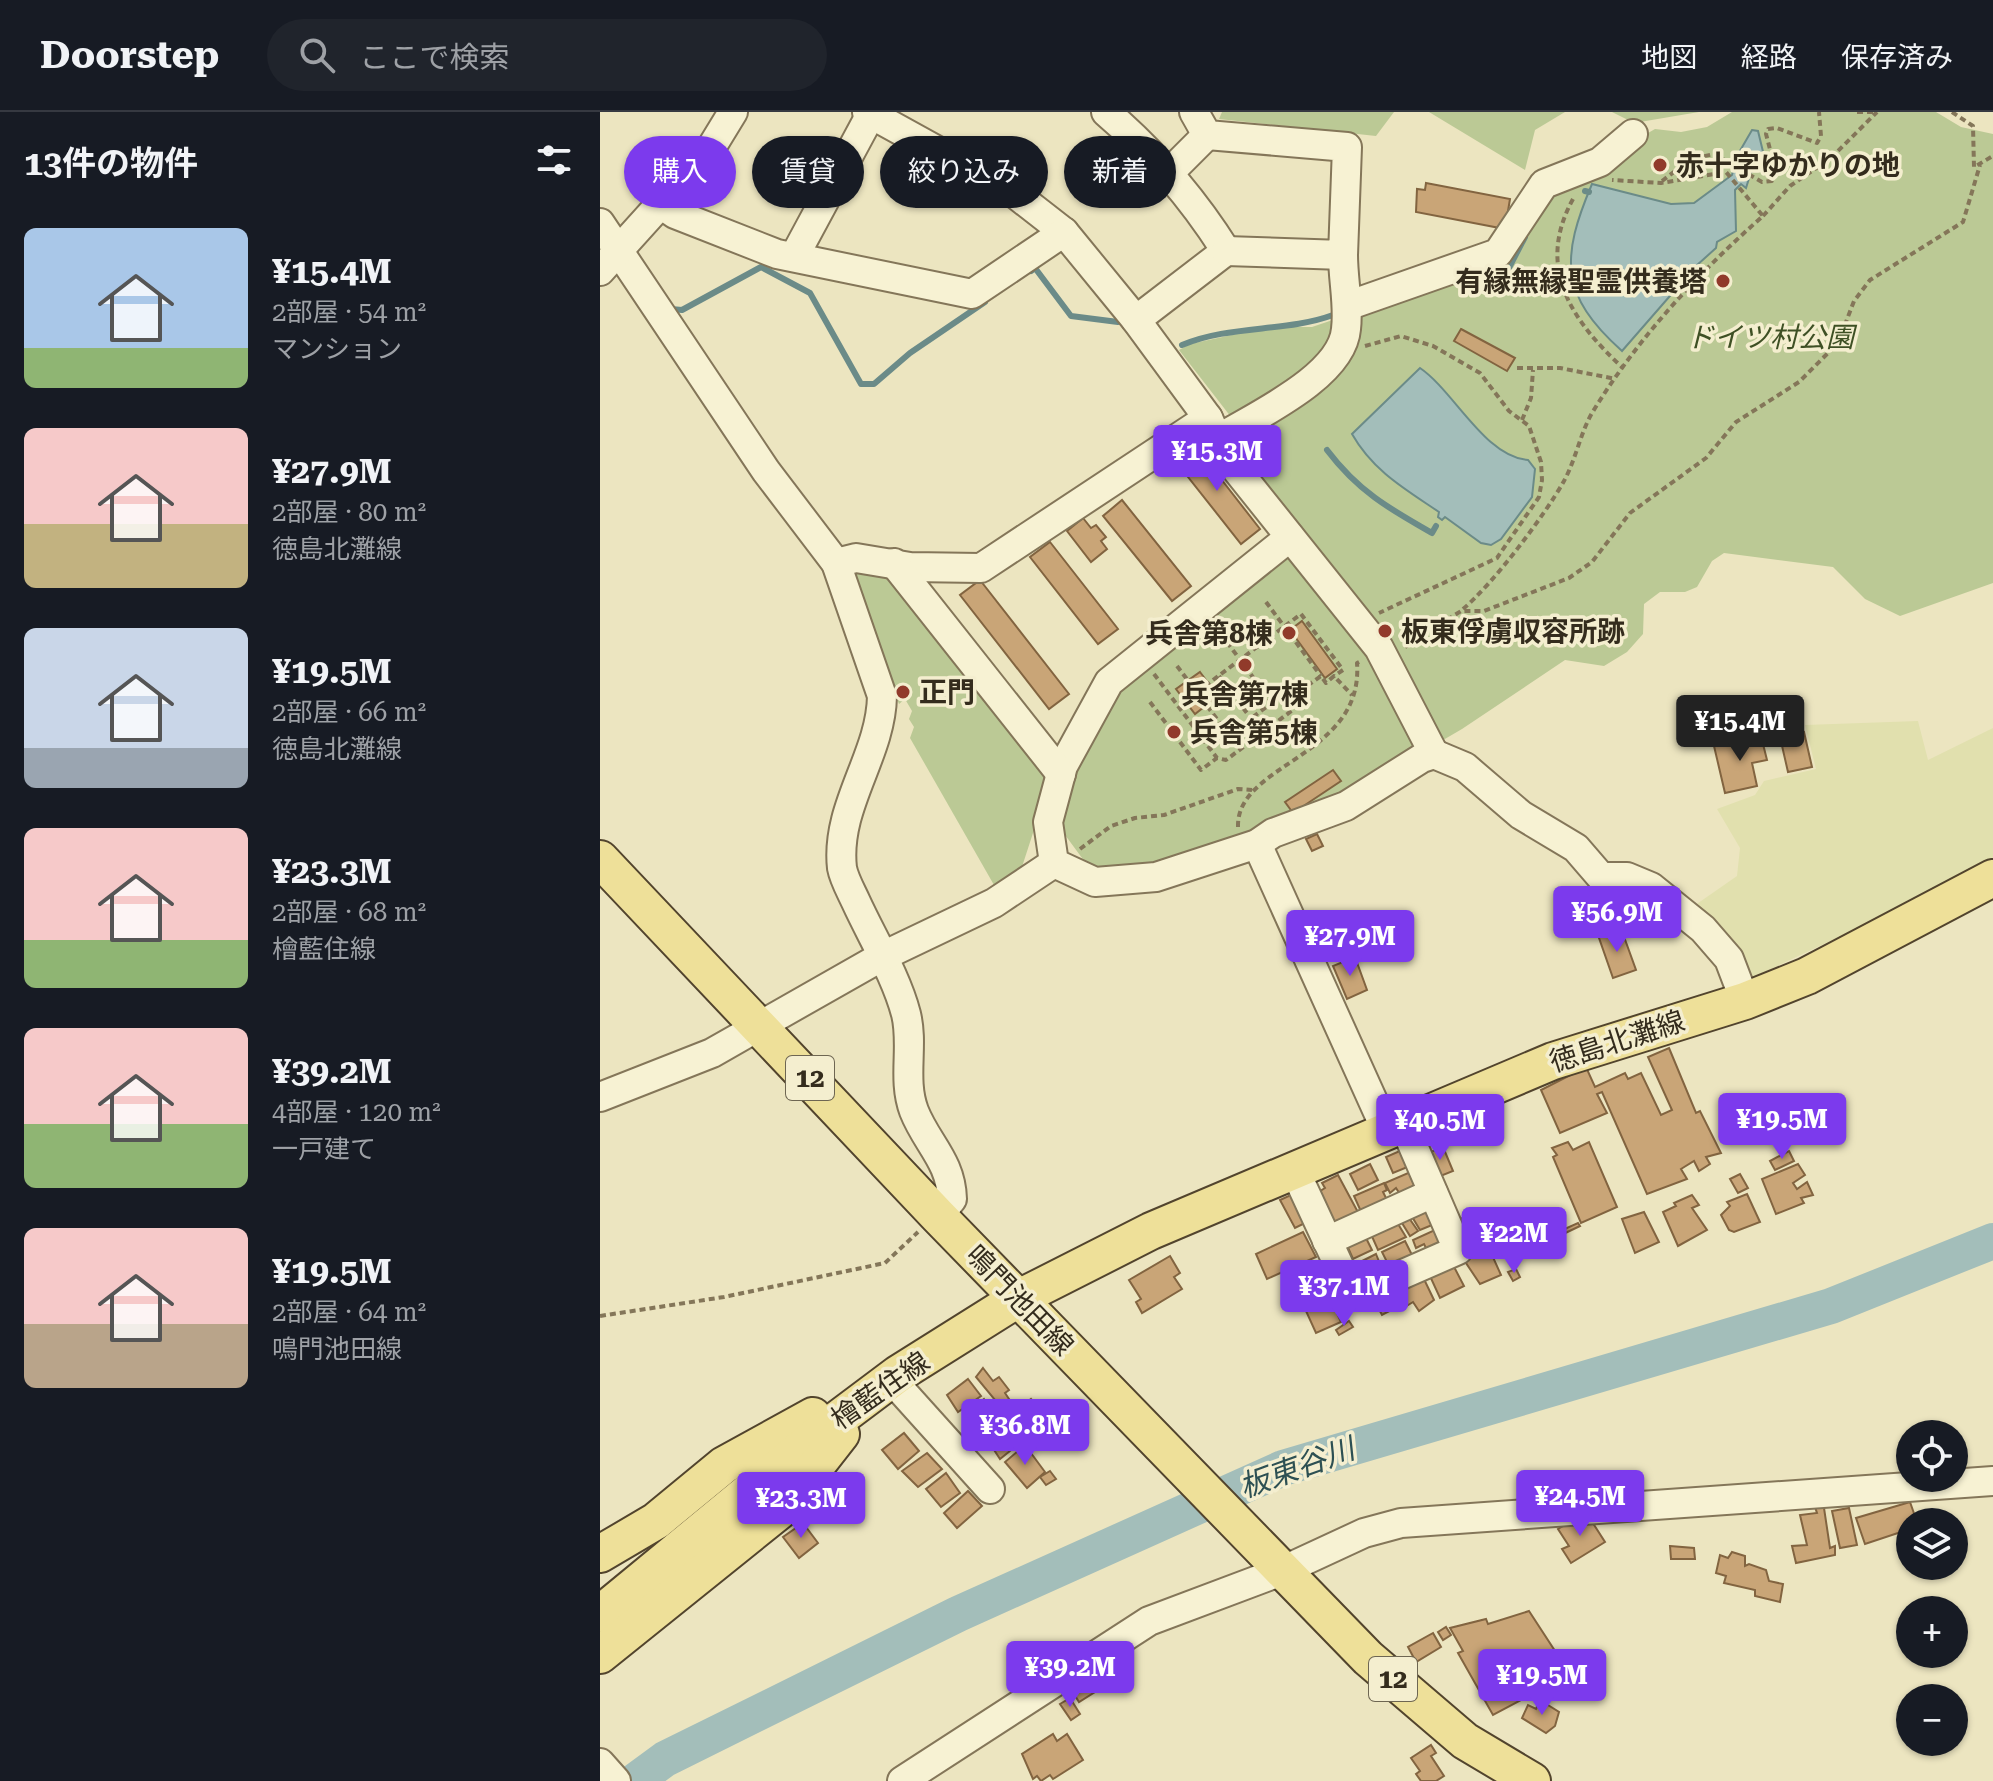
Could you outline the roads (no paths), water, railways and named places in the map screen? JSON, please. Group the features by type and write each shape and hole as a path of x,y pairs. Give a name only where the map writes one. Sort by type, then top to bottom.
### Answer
{"main road":[{"name":"鳴門池田線","path":"600,859 938,1216 1368,1658 1465,1741 1532,1781"},
{"name":"徳島北灘線","path":"1019,1298 1151,1231 1553,1061 1745,1001 1807,976 1993,878"},
{"name":"檜藍住線","path":"600,1614 762,1478 881,1387 1019,1298"},
{"path":"600,1554 656,1521 724,1465 809,1418 881,1387"},
{"path":"600,1655 784,1507 881,1387"}],"street":[{"path":"718,136 733,112"},
{"path":"1106,112 1132,136"},
{"path":"794,257 870,113 1014,193 1064,232 1136,320 1213,429 1224,454 1382,654 1434,754 1465,767 1521,815 1576,848 1601,877 1627,877 1651,887 1703,929 1729,959 1745,1001"},
{"path":"836,563 856,558 981,568 1213,429 1309,383 1334,359 1346,333 1343,255 1347,147 1200,123 1176,162"},
{"path":"1347,306 1498,253 1544,184 1600,162 1633,134"},
{"path":"1176,179 1199,208 1226,251"},
{"path":"600,271 659,208"},
{"path":"666,208 675,214 794,257 972,294 1064,232"},
{"path":"600,223 766,471 836,563 882,696 882,716 851,796 841,844 843,872 906,1013 909,1042 907,1091 916,1115 951,1176 952,1199 938,1216"},
{"path":"1136,320 1226,251 1343,255"},
{"path":"1054,863 1048,822 1061,774 1109,682 1290,537"},
{"path":"894,563 1061,774"},
{"path":"1054,863 1095,882 1133,881 1251,846 1273,833 1346,806 1422,758 1434,754"},
{"path":"1251,846 1395,1128 1433,1193 1458,1250 1353,1296 1295,1171"},
{"path":"600,1097 712,1053 881,957 994,903 1054,863"},
{"path":"1327,1241 1433,1193"},
{"path":"881,1387 990,1489"},
{"path":"902,1781 1149,1621 1276,1564 1364,1533 1401,1523 1993,1481"},
{"path":"600,1763 616,1781"}],"water":[{"path":"1752,130 1758,131 1765,160 1762,167 1751,172 1746,188 1741,184 1735,190 1736,231 1717,242 1716,248 1696,266 1622,351 1586,312 1572,274 1571,254 1575,233 1592,184 1671,204 1694,203 1732,175 1737,156"},
{"path":"1420,368 1433,378 1484,436 1512,456 1528,460 1535,469 1532,497 1501,539 1491,545 1481,543 1445,517 1442,520 1438,517 1439,512 1380,469 1352,434"}],"waterway":[{"path":"1585,191 1589,192"},
{"path":"1491,273 1502,281 1525,237"},
{"path":"671,309 682,310 761,267 810,293 861,384 874,384 910,353 985,302"},
{"path":"1031,271 1035,268 1071,316 1118,322"},
{"path":"1182,345 1219,334 1297,324 1333,315"},
{"path":"1327,450 1350,477 1388,507 1432,533 1436,526"},
{"name":"板東谷川","path":"635,1781 665,1759 958,1614 1283,1468 1831,1306 1993,1241"}],"place":[{"name":"赤十字ゆかりの地","path":"1660,165"},
{"name":"有縁無縁聖霊供養塔","path":"1723,281"},
{"name":"板東俘虜収容所跡","path":"1385,631"},
{"name":"兵舎第8棟","path":"1289,633"},
{"name":"兵舎第7棟","path":"1245,665"},
{"name":"正門","path":"903,692"},
{"name":"兵舎第5棟","path":"1174,732"}],"park label":[{"name":"ドイツ村公園","path":"1770,337"}]}
